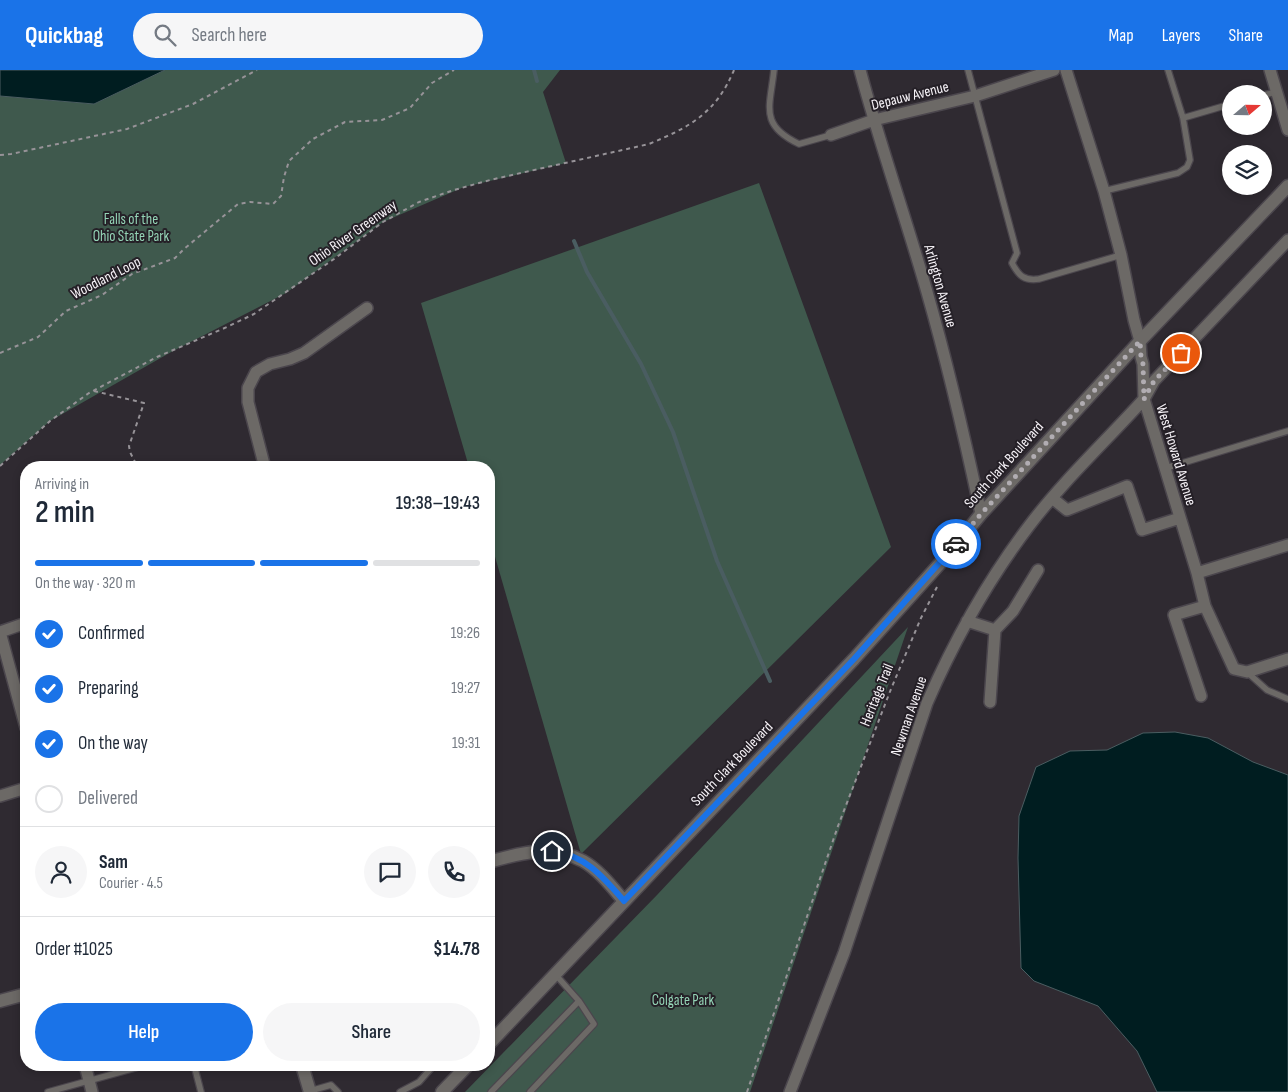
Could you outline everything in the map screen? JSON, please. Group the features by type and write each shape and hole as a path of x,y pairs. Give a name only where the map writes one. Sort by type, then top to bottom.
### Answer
{"street":[{"name":"Arlington Avenue","path":"860,70 930,301 956,399 981,514"},
{"name":"Depauw Avenue","path":"830,135 874,120 975,96 1054,70"},
{"name":"West Howard Avenue","path":"1066,70 1104,191 1121,255 1140,341 1144,399 1197,573 1205,606 1234,669 1247,672"},
{"path":"1270,70 1288,130"},
{"name":"South Clark Boulevard","path":"495,1038 854,659 944,559 981,514 1140,341 1288,186"},
{"path":"1144,399 1154,381 1288,240"},
{"path":"263,461 248,402 248,388 256,372 270,364 304,354 367,308"},
{"name":"Newman Avenue","path":"790,1092 844,953 926,703 942,666 967,621 1005,560 1030,525 1052,498 1144,399"},
{"path":"1052,498 1067,510 1127,486 1142,530 1180,518"},
{"path":"1197,573 1288,545"},
{"path":"990,702 995,630 1013,611 1038,570"},
{"path":"1201,696 1174,615 1205,606"},
{"path":"967,621 995,630"},
{"path":"20,626 0,632 20,706"},
{"path":"1247,672 1288,659"},
{"path":"0,796 20,790"},
{"path":"495,860 519,853 541,850 562,852 584,861 624,901"},
{"path":"0,1001 20,996"},
{"path":"87,1071 91,1086"},
{"path":"304,1071 310,1092"},
{"path":"442,1092 462,1071"}],"lane":[{"path":"774,70 769,114 774,127 784,137 799,144 830,135"},
{"path":"968,70 1017,253 1012,263 1019,275 1028,280 1039,279 1121,255"},
{"path":"1104,191 1178,173 1187,167 1190,160 1183,118 1168,70"},
{"path":"1272,93 1276,92"},
{"path":"1183,118 1222,107"},
{"path":"1166,468 1288,431"},
{"path":"1247,672 1267,690 1288,699"},
{"path":"530,1092 594,1024 580,1001 555,974"},
{"path":"492,1092 580,1001"},
{"path":"48,1092 91,1086 130,1071"},
{"path":"196,1071 201,1092"},
{"path":"400,1092 419,1082 429,1071"},
{"path":"310,1092 332,1085 338,1092"}],"path":[{"path":"0,154 11,154 127,129 193,104 256,70"},
{"name":"Woodland Loop","path":"0,354 38,337 66,311 102,295 132,274 176,258 184,249 238,204 250,202 273,204 281,196 289,162 313,139 345,122 382,120 410,108 432,83 454,70"},
{"name":"Ohio River Greenway","path":"0,466 50,421 93,391 157,357 254,314 334,259 383,222 420,202 490,180 649,144 673,134 694,123 708,110 722,94 734,70"},
{"path":"93,391 144,403 129,446 134,461"},
{"name":"Heritage Trail","path":"747,1092 841,818 891,689 921,618 937,586"}],"green space":[{"name":"Falls of the Ohio State Park","path":"165,70 560,70 543,92 566,163 464,187 383,222 286,293 173,351 50,421 0,465 0,96 94,104"},
{"path":"759,183 891,547 581,854 495,557 495,461 467,461 421,303"},
{"name":"Colgate Park","path":"908,627 750,1092 465,1092 485,1071 495,1071 495,1061 657,895"}],"water":[{"path":"0,70 165,70 94,104 0,96"},
{"path":"1175,732 1208,738 1253,762 1288,775 1288,1092 1157,1092 1137,1051 1098,1006 1034,981 1021,968 1018,858 1019,816 1036,767 1070,751 1107,750 1143,733"}],"waterway":[{"path":"534,70 537,81"},
{"path":"574,241 587,272 641,364 673,432 717,561 770,681"}],"way so far":[{"path":"956,544 981,514 1140,341 1144,399 1154,381 1181,353"}],"route":[{"path":"552,851 562,852 584,861 624,901 854,659 956,544"}]}
